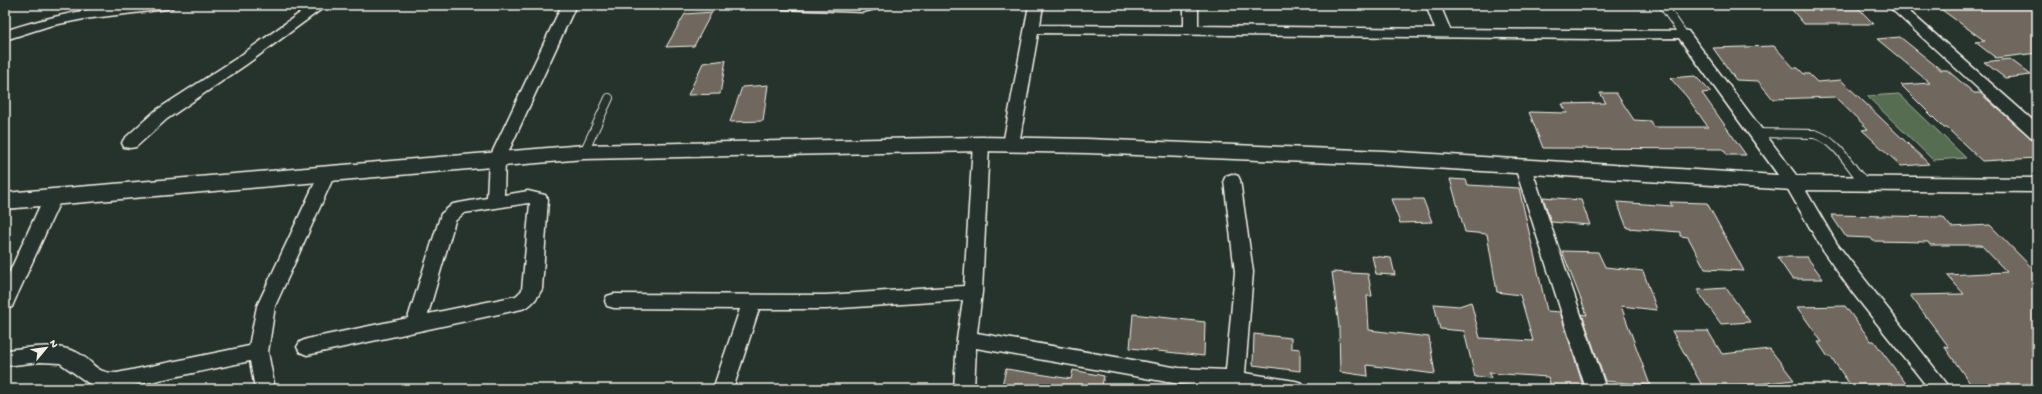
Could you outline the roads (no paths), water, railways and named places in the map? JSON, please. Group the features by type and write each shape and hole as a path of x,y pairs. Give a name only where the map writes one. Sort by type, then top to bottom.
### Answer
{"main road":[{"path":"5,201 584,152 981,144 1369,158 1793,183 2037,185"}],"street":[{"path":"5,36 38,24 75,15 166,5"},
{"path":"130,143 161,115 242,61 320,5"},
{"path":"494,203 497,159 569,5"},
{"path":"783,5 863,8 874,5"},
{"path":"1011,144 1033,29 1036,5"},
{"path":"1191,5 1191,31"},
{"path":"1433,5 1444,33"},
{"path":"1894,5 2037,133"},
{"path":"1033,29 1683,34 1793,183 1831,249 1859,287 1941,389"},
{"path":"964,389 967,339 973,292 981,144"},
{"path":"1523,167 1596,389"},
{"path":"265,389 258,352 266,306 290,251 327,174"},
{"path":"1232,180 1244,272 1235,379"},
{"path":"5,302 54,197"},
{"path":"307,347 522,302 533,289 539,199 528,197 459,208 447,218 416,324"},
{"path":"614,301 826,302 973,292"},
{"path":"723,389 752,301"},
{"path":"967,339 1179,382 1235,379 1296,389"},
{"path":"5,358 45,354 61,355 78,363 95,379 106,382 258,352"}],"lane":[{"path":"1663,5 1683,34"},
{"path":"584,152 609,98"},
{"path":"1755,133 1814,134 1823,136 1830,141 1865,184"}]}
